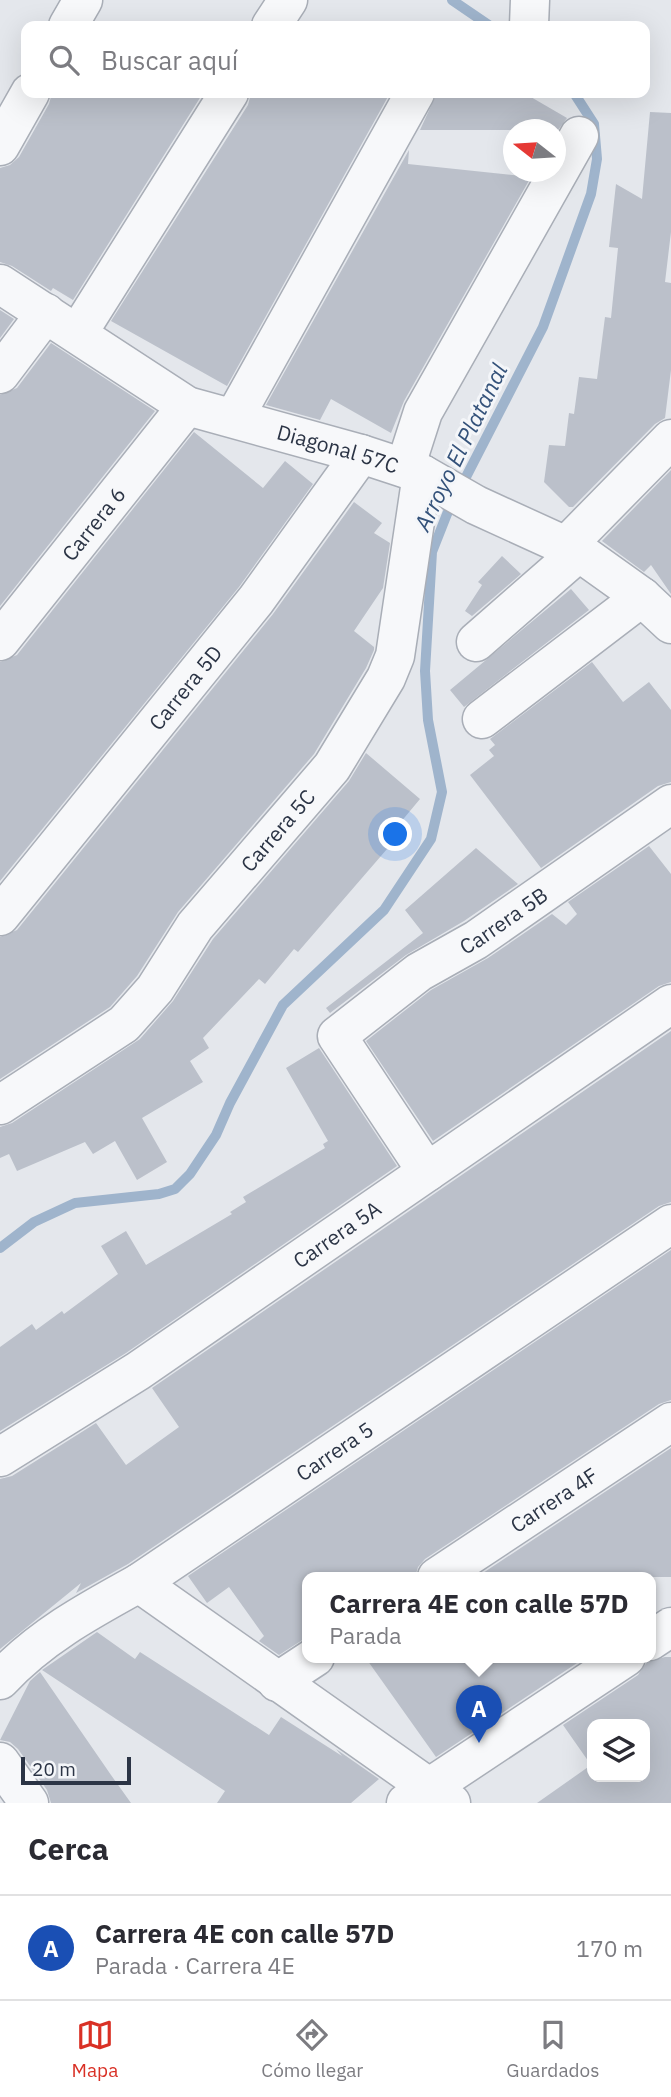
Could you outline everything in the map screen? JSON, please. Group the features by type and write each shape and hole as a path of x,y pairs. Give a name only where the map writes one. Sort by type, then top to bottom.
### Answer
{"street":[{"path":"71,21 83,0"},
{"path":"274,21 288,0"},
{"path":"529,21 530,0"},
{"path":"0,146 27,98"},
{"path":"78,333 226,98"},
{"path":"234,418 412,98"},
{"name":"Carrera 5C","path":"0,1105 124,1024 155,989 195,926 332,767 386,678 394,656 422,476 423,412 579,136"},
{"name":"Diagonal 57C","path":"0,284 187,406 361,454 422,476 475,505 573,549 642,597 671,624"},
{"path":"0,374 46,313"},
{"name":"Carrera 6","path":"0,641 187,406"},
{"path":"476,642 573,549 671,439"},
{"name":"Carrera 5D","path":"0,916 256,600 361,454"},
{"path":"482,719 642,597"},
{"name":"Carrera 5B","path":"427,1172 337,1035 419,972 476,940 671,804"},
{"name":"Carrera 5A","path":"0,1457 138,1371 671,1004"},
{"name":"Carrera 5","path":"0,1680 29,1650 86,1612 139,1583 671,1224"},
{"name":"Carrera 4F","path":"445,1572 671,1422"},
{"path":"139,1583 277,1682 429,1798 618,1663"},
{"path":"656,1637 671,1627"},
{"path":"277,1682 306,1663"},
{"path":"0,1762 29,1803"}],"building":[{"path":"51,98 200,98 73,300 53,288 51,291 12,266 0,262 0,168 10,165 19,157"},
{"path":"250,98 387,98 227,386 111,321 248,105"},
{"path":"435,98 533,98 567,118 503,119 503,130 420,130"},
{"path":"650,112 671,113 671,232 665,282 671,283 671,370 665,418 655,424 573,507 569,507 544,482 549,445 565,446 569,413 574,414 579,377 597,379 605,317 611,318 618,248 609,247 616,184 642,199"},
{"path":"409,150 408,164 503,174 503,182 528,182 404,401 391,433 331,399 320,420 266,405"},
{"path":"0,310 14,319 0,338"},
{"path":"51,343 155,411 0,606 0,395 17,388"},
{"path":"194,432 263,488 285,461 313,484 239,587 0,881 0,662 17,655"},
{"path":"671,470 671,594 651,565 644,572 602,541"},
{"path":"354,502 382,523 374,533 390,543 383,588 354,631 374,647 374,650 314,754 178,912 137,976 110,1007 0,1079 0,937 17,930 273,614"},
{"path":"502,556 521,574 472,616 465,611 482,585 478,582"},
{"path":"571,589 589,610 464,707 450,690"},
{"path":"592,662 623,702 649,682 671,710 671,782 658,786 541,868 470,775 494,756 489,750 495,745 490,739"},
{"path":"366,753 420,799 395,829 400,834 298,952 294,949 265,984 259,979 203,1038 209,1048 190,1061 203,1082 142,1118 167,1162 137,1180 115,1141 93,1154 85,1142 17,1171 9,1154 0,1158 0,1127 12,1123 140,1039 173,1001 213,939 349,781"},
{"path":"649,846 671,874 671,982 659,986 433,1141 366,1041 431,990 488,958 552,914 566,925 577,914 568,902"},
{"path":"476,848 518,884 464,921 406,955 330,1013 326,1008 423,933 405,910"},
{"path":"671,1031 671,1202 659,1206 128,1564 76,1593 81,1583 0,1649 0,1479 12,1476 96,1423 126,1465 179,1427 152,1388"},
{"path":"319,1048 397,1166 126,1353 0,1431 0,1347 32,1324 36,1330 62,1311 64,1314 118,1274 101,1246 126,1231 146,1265 232,1214 230,1212 246,1202 243,1197 325,1148 323,1144 328,1141 286,1068"},
{"path":"671,1250 671,1400 659,1404 425,1559 416,1572 302,1572 302,1640 279,1655 259,1641 264,1636 229,1587 207,1603 188,1576"},
{"path":"671,1448 671,1577 656,1577 656,1572 485,1572"},
{"path":"97,1632 135,1659 140,1652 269,1735 281,1717 342,1756 336,1749 379,1779 351,1803 217,1803 225,1791 42,1670"},
{"path":"671,1657 671,1803 537,1803 587,1768 587,1782 650,1782 650,1719 587,1719 587,1759 563,1725 638,1675 646,1663 656,1663 656,1660"},
{"path":"369,1663 577,1663 436,1757"},
{"path":"40,1672 131,1803 51,1803 47,1790 18,1749 10,1742 0,1740 30,1681"}],"waterway":[{"name":"Arroyo El Platanal","path":"452,0 483,21"},
{"name":"Arroyo El Platanal","path":"0,1248 34,1222 75,1203 159,1194 175,1189 190,1174 216,1135 230,1103 283,1005 384,910 431,839 442,792 428,720 425,671 432,552 447,514 543,327 591,194 597,159 594,124 577,98"}],"place":[{"name":"Carrera 4E con calle 57D","path":"479,1743"}]}
